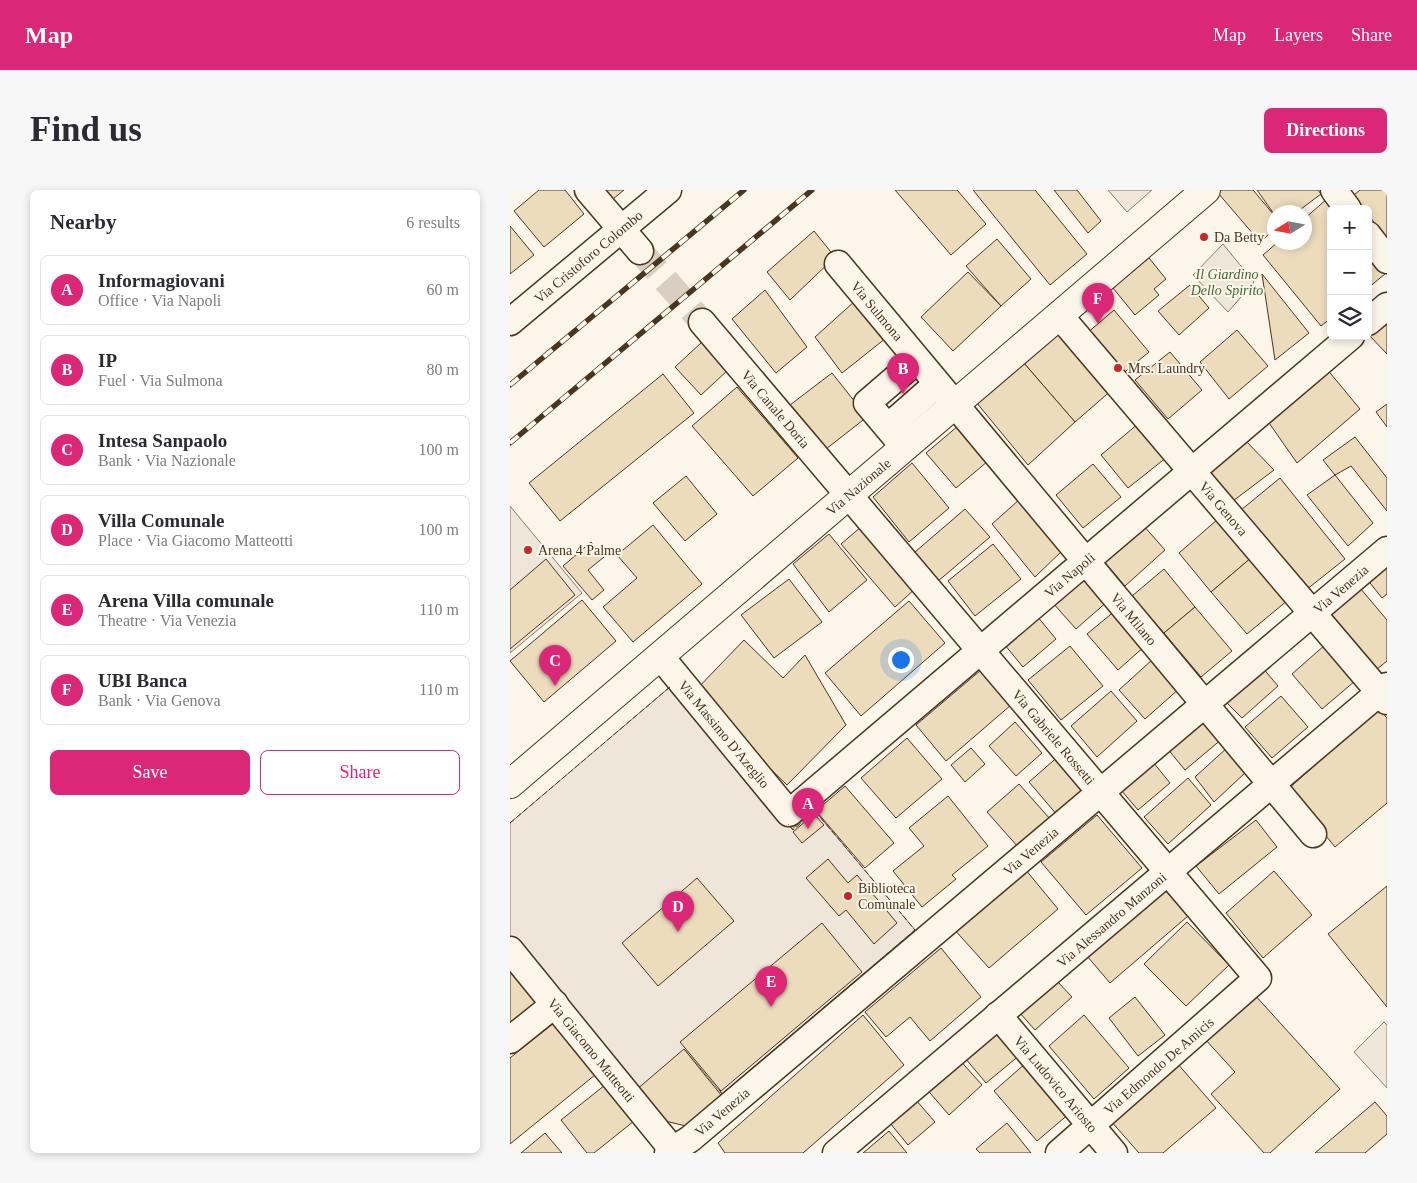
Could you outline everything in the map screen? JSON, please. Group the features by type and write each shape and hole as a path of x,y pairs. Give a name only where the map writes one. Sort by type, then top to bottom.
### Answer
{"main road":[{"name":"Via Nazionale","path":"510,784 1206,190"}],"street":[{"path":"588,190 640,251"},
{"name":"Via Cristoforo Colombo","path":"510,322 668,190"},
{"path":"1334,190 1345,205"},
{"path":"1372,240 1387,260"},
{"name":"Via Sulmona","path":"838,264 954,404"},
{"path":"1372,319 1387,306"},
{"name":"Via Genova","path":"1059,315 1312,614 1384,693"},
{"name":"Via Canale Doria","path":"702,322 849,494"},
{"name":"Via Napoli","path":"788,813 1346,340"},
{"path":"904,447 867,403 917,360"},
{"path":"888,427 937,384"},
{"name":"Via Milano","path":"954,404 1313,834"},
{"name":"Via Gabriele Rossetti","path":"849,494 1258,978"},
{"name":"Via Venezia","path":"683,1149 1387,550"},
{"name":"Via Massimo D'Azeglio","path":"660,656 788,813"},
{"name":"Via Alessandro Manzoni","path":"836,1153 1271,784 1384,693"},
{"name":"Via Giacomo Matteotti","path":"510,950 683,1149"},
{"name":"Via Edmondo De Amicis","path":"1059,1153 1258,978"},
{"path":"510,1040 555,1004"},
{"name":"Via Ludovico Ariosto","path":"998,1016 1114,1153"}],"green space":[{"path":"1108,190 1152,190 1127,212"},
{"name":"Il Giardino Dello Spirito","path":"1223,244 1254,282 1228,312 1193,275"},
{"name":"Arena 4 Palme","path":"510,506 582,593 510,653"},
{"path":"671,686 792,829 815,811 915,930 722,1094 685,1050 636,1091 510,941 510,823"},
{"path":"1384,1022 1387,1025 1387,1088 1354,1052"}],"building":[{"path":"539,190 565,190 584,214 544,247 514,211"},
{"path":"605,190 624,190 613,199"},
{"path":"895,190 957,190 986,224 951,255"},
{"path":"973,190 1035,190 1087,254 1050,285"},
{"path":"1054,190 1077,190 1101,221 1088,233"},
{"path":"1221,190 1253,190 1267,207 1267,236 1260,242 1218,193"},
{"path":"1257,190 1318,190 1321,194 1306,205 1268,205"},
{"path":"1360,190 1387,190 1387,240 1372,219 1372,205 1361,205 1354,195"},
{"path":"1328,198 1333,205 1327,205 1327,321 1321,326 1263,255 1269,250 1312,250 1312,212"},
{"path":"510,226 534,255 510,274"},
{"path":"814,231 835,257 790,300 767,272"},
{"path":"997,239 1031,279 1001,306 966,266"},
{"path":"1372,257 1385,274 1372,285"},
{"path":"1149,258 1166,279 1154,289 1159,295 1135,315 1113,288"},
{"path":"968,272 1001,306 953,351 921,317"},
{"path":"1262,274 1309,333 1275,360"},
{"path":"1190,285 1209,308 1179,335 1158,311"},
{"path":"765,290 807,347 776,373 732,319"},
{"path":"855,301 886,338 842,373 815,337"},
{"path":"1387,306 1387,354 1372,338 1372,328"},
{"path":"1114,310 1149,352 1121,375 1086,334"},
{"path":"1060,330 1113,389 1075,422 1023,362"},
{"path":"1237,330 1268,366 1229,399 1200,362"},
{"path":"702,342 728,370 701,395 675,367"},
{"path":"1170,352 1202,390 1168,419 1135,380"},
{"path":"1023,362 1075,422 1028,465 976,402"},
{"path":"1326,368 1360,409 1297,463 1267,420"},
{"path":"832,373 867,417 826,449 790,405"},
{"path":"663,374 694,413 560,521 529,483"},
{"path":"737,387 798,458 753,496 692,426"},
{"path":"1387,404 1387,427 1376,412"},
{"path":"1139,423 1167,457 1128,488 1101,455"},
{"path":"958,426 988,461 956,488 926,453"},
{"path":"1355,437 1387,478 1387,511 1351,466 1335,475 1323,460"},
{"path":"1244,439 1274,470 1229,504 1204,474"},
{"path":"912,463 949,508 909,542 873,497"},
{"path":"1093,464 1121,497 1083,528 1056,495"},
{"path":"1335,475 1373,523 1348,546 1307,495"},
{"path":"686,476 717,514 685,541 653,503"},
{"path":"1280,478 1345,559 1306,590 1241,510"},
{"path":"1020,499 1064,549 1035,577 992,524"},
{"path":"965,509 990,537 937,582 915,552"},
{"path":"1218,519 1252,557 1211,592 1179,553"},
{"path":"653,525 702,584 633,642 603,607 637,578 617,555"},
{"path":"1143,525 1165,550 1125,586 1103,560"},
{"path":"862,526 916,588 895,607 841,544"},
{"path":"829,534 867,580 829,612 793,564"},
{"path":"591,542 604,557 588,570 604,590 592,600 563,566"},
{"path":"993,544 1021,579 975,616 948,581"},
{"path":"1252,557 1288,600 1247,634 1211,592"},
{"path":"546,559 575,595 510,649 510,590"},
{"path":"1387,561 1387,594 1382,598 1366,578"},
{"path":"1164,569 1195,607 1164,633 1132,596"},
{"path":"1085,573 1109,600 1076,629 1052,602"},
{"path":"789,579 822,622 774,658 741,615"},
{"path":"1360,588 1387,620 1387,661 1372,673 1325,617"},
{"path":"582,600 616,641 544,702 510,661"},
{"path":"909,601 945,643 861,716 825,673"},
{"path":"1195,607 1232,651 1201,677 1164,633"},
{"path":"1116,610 1146,645 1118,670 1087,634"},
{"path":"1037,616 1056,639 1023,667 1004,644"},
{"path":"744,640 783,678 805,655 846,725 787,785 693,693"},
{"path":"1326,644 1355,681 1322,709 1292,674"},
{"path":"1070,646 1103,686 1061,720 1028,680"},
{"path":"1153,659 1180,688 1145,719 1119,690"},
{"path":"1262,667 1278,686 1242,718 1224,700"},
{"path":"981,670 1011,705 946,761 916,725"},
{"path":"1111,691 1137,721 1097,757 1071,726"},
{"path":"1281,696 1308,727 1272,758 1245,727"},
{"path":"1206,705 1229,733 1185,770 1162,742"},
{"path":"1379,709 1387,718 1387,803 1335,847 1288,789"},
{"path":"1015,722 1042,753 1016,776 989,746"},
{"path":"907,738 942,779 896,818 861,778"},
{"path":"1228,747 1247,771 1214,802 1195,777"},
{"path":"971,748 985,764 965,782 951,765"},
{"path":"1061,754 1090,788 1058,816 1029,782"},
{"path":"1153,762 1170,783 1138,810 1121,790"},
{"path":"1188,778 1211,805 1168,844 1144,817"},
{"path":"1019,784 1051,820 1019,848 987,812"},
{"path":"845,786 894,843 865,868 816,811"},
{"path":"948,796 988,846 952,875 956,879 922,907 893,871 924,846 909,828"},
{"path":"814,814 824,825 802,843 793,832"},
{"path":"1097,815 1142,868 1086,915 1041,862"},
{"path":"1256,820 1277,847 1219,894 1196,866"},
{"name":"Biblioteca Comunale","path":"828,859 848,883 857,875 897,923 874,944 846,910 839,916 806,878"},
{"path":"1025,869 1058,909 989,968 953,928"},
{"path":"1274,871 1312,915 1263,958 1226,913"},
{"path":"697,878 734,921 658,986 622,943"},
{"path":"1387,886 1387,1007 1328,934"},
{"path":"1164,889 1188,916 1110,983 1087,956"},
{"path":"1187,922 1229,965 1186,1006 1144,964"},
{"path":"822,923 862,972 721,1091 680,1042"},
{"path":"941,948 981,997 930,1041 910,1017 886,1037 865,1012"},
{"path":"510,969 539,1005 510,1028"},
{"path":"1056,980 1072,997 1035,1030 1019,1012"},
{"path":"1253,993 1340,1089 1270,1153 1264,1153 1211,1094 1235,1072 1204,1038"},
{"path":"1135,997 1165,1035 1138,1056 1109,1018"},
{"path":"863,1015 904,1065 803,1153 725,1153 718,1143"},
{"path":"1084,1015 1129,1068 1094,1099 1049,1046"},
{"path":"554,1023 595,1075 510,1144 510,1058"},
{"path":"995,1024 1020,1055 986,1083 960,1052"},
{"path":"684,1049 721,1095 686,1126 661,1120 636,1090"},
{"path":"957,1057 982,1085 949,1115 924,1086"},
{"path":"1027,1062 1070,1113 1037,1141 994,1091"},
{"path":"1177,1063 1216,1108 1163,1153 1139,1153 1110,1120"},
{"path":"605,1085 634,1121 594,1153 587,1153 561,1120"},
{"path":"916,1100 935,1122 908,1145 890,1123"},
{"path":"1375,1102 1387,1116 1387,1134 1365,1153 1315,1153"},
{"path":"1007,1123 1031,1153 980,1153 976,1149"},
{"path":"889,1131 907,1153 863,1153"},
{"path":"545,1133 562,1153 521,1153"}],"tunnel":[{"path":"640,251 702,322"}],"railway":[{"path":"510,385 744,190"},
{"path":"510,443 812,190"}],"fence":[{"path":"510,823 671,686"},
{"path":"719,1089 722,1094 915,930 815,811 793,830 788,824"}],"place":[{"name":"Da Betty","path":"1204,237"},
{"name":"UBI Banca","path":"1098,324"},
{"name":"Mrs. Laundry","path":"1118,368"},
{"name":"IP","path":"903,394"},
{"name":"Arena 4 Palme","path":"528,550"},
{"name":"Intesa Sanpaolo","path":"555,686"},
{"name":"Informagiovani","path":"808,829"},
{"name":"Biblioteca Comunale","path":"848,896"},
{"name":"Villa Comunale","path":"678,932"},
{"name":"Arena Villa comunale","path":"771,1007"}]}
